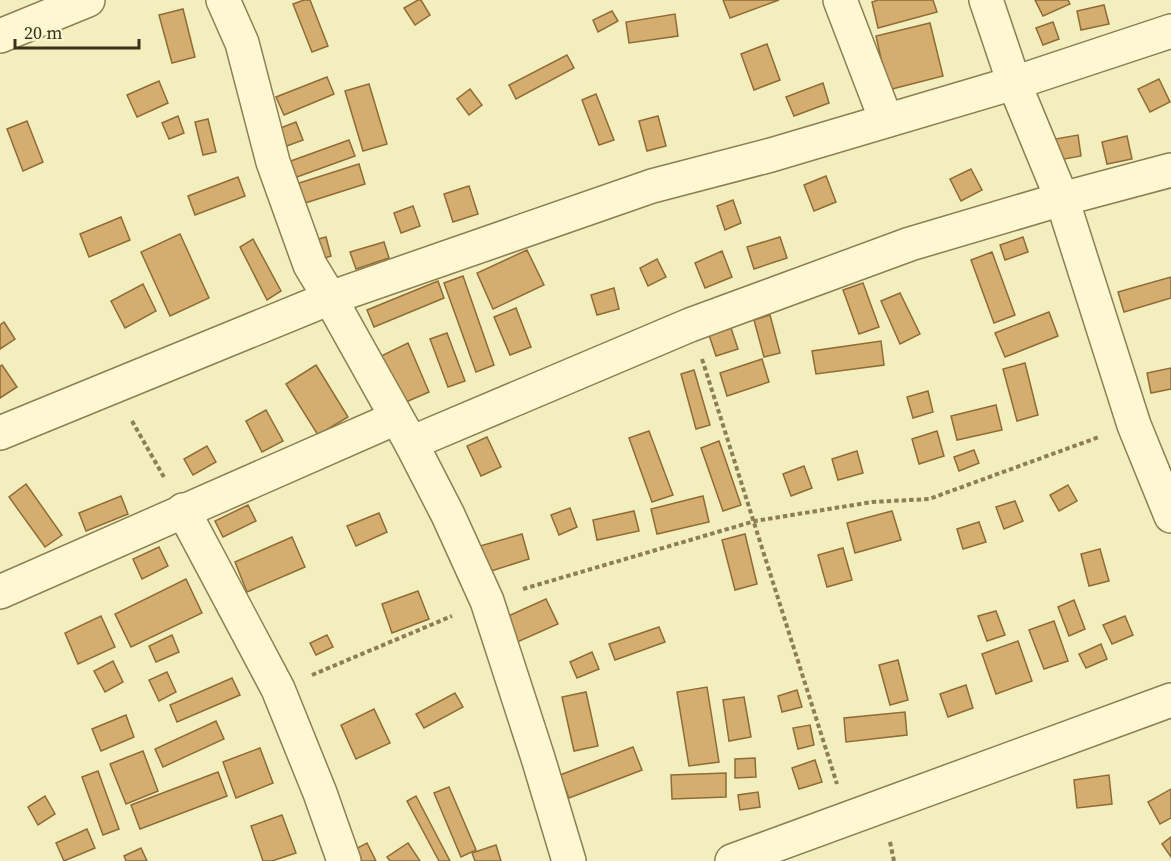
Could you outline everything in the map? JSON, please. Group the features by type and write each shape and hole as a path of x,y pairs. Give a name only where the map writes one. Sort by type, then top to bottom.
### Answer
{"street":[{"path":"0,36 88,0"},
{"path":"223,0 242,43 273,162 310,265 404,430 448,515 487,601 569,861"},
{"path":"840,0 886,120"},
{"path":"986,0 1014,83 1062,199 1134,424 1171,516"},
{"path":"0,433 330,298 652,186 771,155 1014,83 1171,31"},
{"path":"0,592 183,510 910,244 1062,199 1171,170"},
{"path":"183,510 278,689 320,793 344,861"},
{"path":"732,861 1171,700"}],"path":[{"path":"690,325 848,818"},
{"path":"112,386 183,510"},
{"path":"278,689 487,601 754,521 872,502 929,499 1134,424"}],"building":[{"path":"310,0 328,46 312,52 293,4"},
{"path":"421,0 430,15 415,25 404,8"},
{"path":"723,0 779,0 730,18"},
{"path":"878,0 933,0 937,12 878,28 872,2"},
{"path":"1035,0 1068,0 1070,4 1043,16"},
{"path":"1104,5 1109,24 1081,30 1077,11"},
{"path":"183,9 195,57 172,63 159,15"},
{"path":"612,11 618,21 598,32 593,20"},
{"path":"675,14 678,36 629,43 626,22"},
{"path":"1053,22 1059,39 1043,45 1036,28"},
{"path":"930,23 943,76 888,90 876,36"},
{"path":"767,44 780,80 754,90 741,54"},
{"path":"567,55 574,68 516,99 509,85"},
{"path":"327,77 334,94 284,115 276,97"},
{"path":"1159,79 1170,102 1150,112 1138,89"},
{"path":"159,81 168,103 137,117 127,95"},
{"path":"823,83 829,103 794,116 786,97"},
{"path":"369,84 387,144 363,151 345,91"},
{"path":"470,89 482,105 469,115 457,99"},
{"path":"596,94 614,140 599,145 582,100"},
{"path":"178,116 184,133 169,139 162,123"},
{"path":"658,116 666,146 647,151 639,121"},
{"path":"208,119 216,152 203,155 195,122"},
{"path":"27,121 43,162 23,171 7,129"},
{"path":"296,122 303,140 284,147 278,129"},
{"path":"1078,135 1081,156 1059,160 1055,139"},
{"path":"1127,136 1132,159 1107,164 1102,142"},
{"path":"349,140 355,156 294,178 288,162"},
{"path":"359,164 365,184 302,204 296,184"},
{"path":"971,169 982,190 961,201 950,179"},
{"path":"826,176 836,202 814,211 804,185"},
{"path":"238,177 245,196 195,215 188,196"},
{"path":"469,186 478,214 453,222 444,194"},
{"path":"733,200 741,223 725,230 717,206"},
{"path":"413,206 420,226 401,233 394,213"},
{"path":"121,217 130,240 89,257 80,234"},
{"path":"180,234 209,298 170,316 141,252"},
{"path":"326,237 331,256 312,262 307,242"},
{"path":"780,237 787,258 754,269 747,247"},
{"path":"1023,237 1028,252 1005,260 1000,245"},
{"path":"253,239 281,291 267,300 240,247"},
{"path":"384,242 389,258 356,269 350,252"},
{"path":"527,250 544,285 493,309 477,273"},
{"path":"722,251 732,277 705,288 695,263"},
{"path":"992,252 1015,315 994,323 971,260"},
{"path":"657,259 666,277 648,286 640,268"},
{"path":"463,276 494,365 476,372 444,283"},
{"path":"1171,277 1171,298 1124,312 1118,292"},
{"path":"438,281 444,298 374,327 367,310"},
{"path":"863,283 879,327 859,334 843,290"},
{"path":"143,284 156,311 125,328 111,301"},
{"path":"614,288 619,309 597,315 591,295"},
{"path":"900,293 920,334 900,344 881,301"},
{"path":"516,308 531,347 510,355 494,317"},
{"path":"1049,312 1058,336 1005,357 995,333"},
{"path":"770,315 780,353 764,357 754,320"},
{"path":"4,322 15,339 0,349 0,325"},
{"path":"731,328 738,349 716,356 709,335"},
{"path":"447,333 465,381 448,387 430,339"},
{"path":"881,341 884,365 816,374 812,351"},
{"path":"408,343 429,392 399,405 379,357"},
{"path":"762,359 769,382 727,396 720,373"},
{"path":"1025,363 1038,415 1017,421 1003,369"},
{"path":"2,365 17,387 0,398 0,366"},
{"path":"316,365 348,417 318,435 286,384"},
{"path":"1171,368 1171,389 1151,393 1147,373"},
{"path":"694,370 710,425 696,429 681,374"},
{"path":"928,391 933,412 913,418 907,397"},
{"path":"996,405 1002,430 957,440 951,416"},
{"path":"266,410 283,441 262,452 246,421"},
{"path":"649,431 673,495 652,502 629,438"},
{"path":"937,431 944,456 919,464 912,439"},
{"path":"487,437 501,467 481,476 467,446"},
{"path":"719,441 741,505 723,511 701,448"},
{"path":"207,446 216,462 193,475 184,459"},
{"path":"974,450 979,463 959,471 954,457"},
{"path":"857,451 863,473 838,480 832,459"},
{"path":"804,466 812,488 791,496 783,474"},
{"path":"26,484 62,535 45,547 9,497"},
{"path":"1068,485 1077,501 1059,511 1050,495"},
{"path":"121,496 128,514 86,531 79,513"},
{"path":"703,496 709,522 657,534 651,509"},
{"path":"1015,501 1023,521 1004,529 996,507"},
{"path":"248,505 256,521 223,537 215,521"},
{"path":"570,508 577,527 559,535 551,515"},
{"path":"634,511 639,531 597,540 593,520"},
{"path":"892,511 901,540 855,553 847,523"},
{"path":"379,513 387,532 356,546 347,526"},
{"path":"979,522 986,542 963,549 957,529"},
{"path":"522,534 529,559 488,572 480,546"},
{"path":"745,534 757,584 735,590 722,540"},
{"path":"292,537 305,567 247,592 235,562"},
{"path":"159,547 168,566 142,579 133,559"},
{"path":"843,548 852,580 827,587 818,555"},
{"path":"1100,549 1109,581 1089,586 1081,554"},
{"path":"186,579 202,613 131,647 115,614"},
{"path":"418,591 429,619 392,633 382,604"},
{"path":"546,599 558,624 515,643 504,618"},
{"path":"1074,600 1085,629 1069,636 1058,607"},
{"path":"996,611 1005,635 987,641 978,616"},
{"path":"101,616 115,647 78,664 65,633"},
{"path":"1125,616 1133,635 1112,644 1103,625"},
{"path":"1054,621 1068,661 1044,669 1029,630"},
{"path":"659,627 665,642 615,660 609,644"},
{"path":"172,635 179,652 156,662 149,646"},
{"path":"327,635 333,647 316,655 310,643"},
{"path":"1018,641 1032,681 996,694 982,654"},
{"path":"1101,644 1107,659 1086,668 1079,654"},
{"path":"592,652 599,669 577,678 570,662"},
{"path":"898,660 908,700 890,705 879,665"},
{"path":"113,661 123,682 105,692 94,671"},
{"path":"167,672 176,692 159,701 149,680"},
{"path":"232,678 240,695 177,722 170,705"},
{"path":"966,685 973,708 948,717 940,694"},
{"path":"707,687 719,762 689,766 677,692"},
{"path":"797,690 802,707 782,712 778,696"},
{"path":"586,692 598,746 574,751 562,697"},
{"path":"455,693 463,707 424,728 416,714"},
{"path":"744,697 751,737 729,741 723,700"},
{"path":"374,709 390,743 356,759 341,725"},
{"path":"905,712 907,735 846,742 844,718"},
{"path":"126,715 134,737 101,751 92,729"},
{"path":"216,721 224,739 163,767 155,749"},
{"path":"810,725 814,745 798,749 793,728"},
{"path":"633,747 642,770 569,798 560,775"},
{"path":"260,748 273,783 236,798 223,762"},
{"path":"143,751 158,791 126,804 110,764"},
{"path":"755,758 756,777 735,778 735,759"},
{"path":"815,760 822,782 799,789 792,768"},
{"path":"98,771 119,829 103,835 82,777"},
{"path":"218,772 227,796 140,829 131,805"},
{"path":"726,773 726,797 672,799 671,775"},
{"path":"1109,775 1112,804 1077,808 1074,780"},
{"path":"449,787 476,850 461,857 434,793"},
{"path":"1171,789 1171,818 1160,824 1148,802"},
{"path":"758,792 760,807 740,810 738,795"},
{"path":"45,796 55,814 38,825 28,807"},
{"path":"416,796 450,861 439,861 407,801"},
{"path":"282,815 296,853 272,861 263,861 251,826"},
{"path":"87,829 95,848 64,861 56,843"},
{"path":"1171,837 1171,857 1162,844"},
{"path":"367,843 376,861 352,861 348,853"},
{"path":"408,843 420,861 390,861 387,857"},
{"path":"496,845 501,861 475,861 472,853"},
{"path":"141,848 147,861 126,861 124,856"}]}
